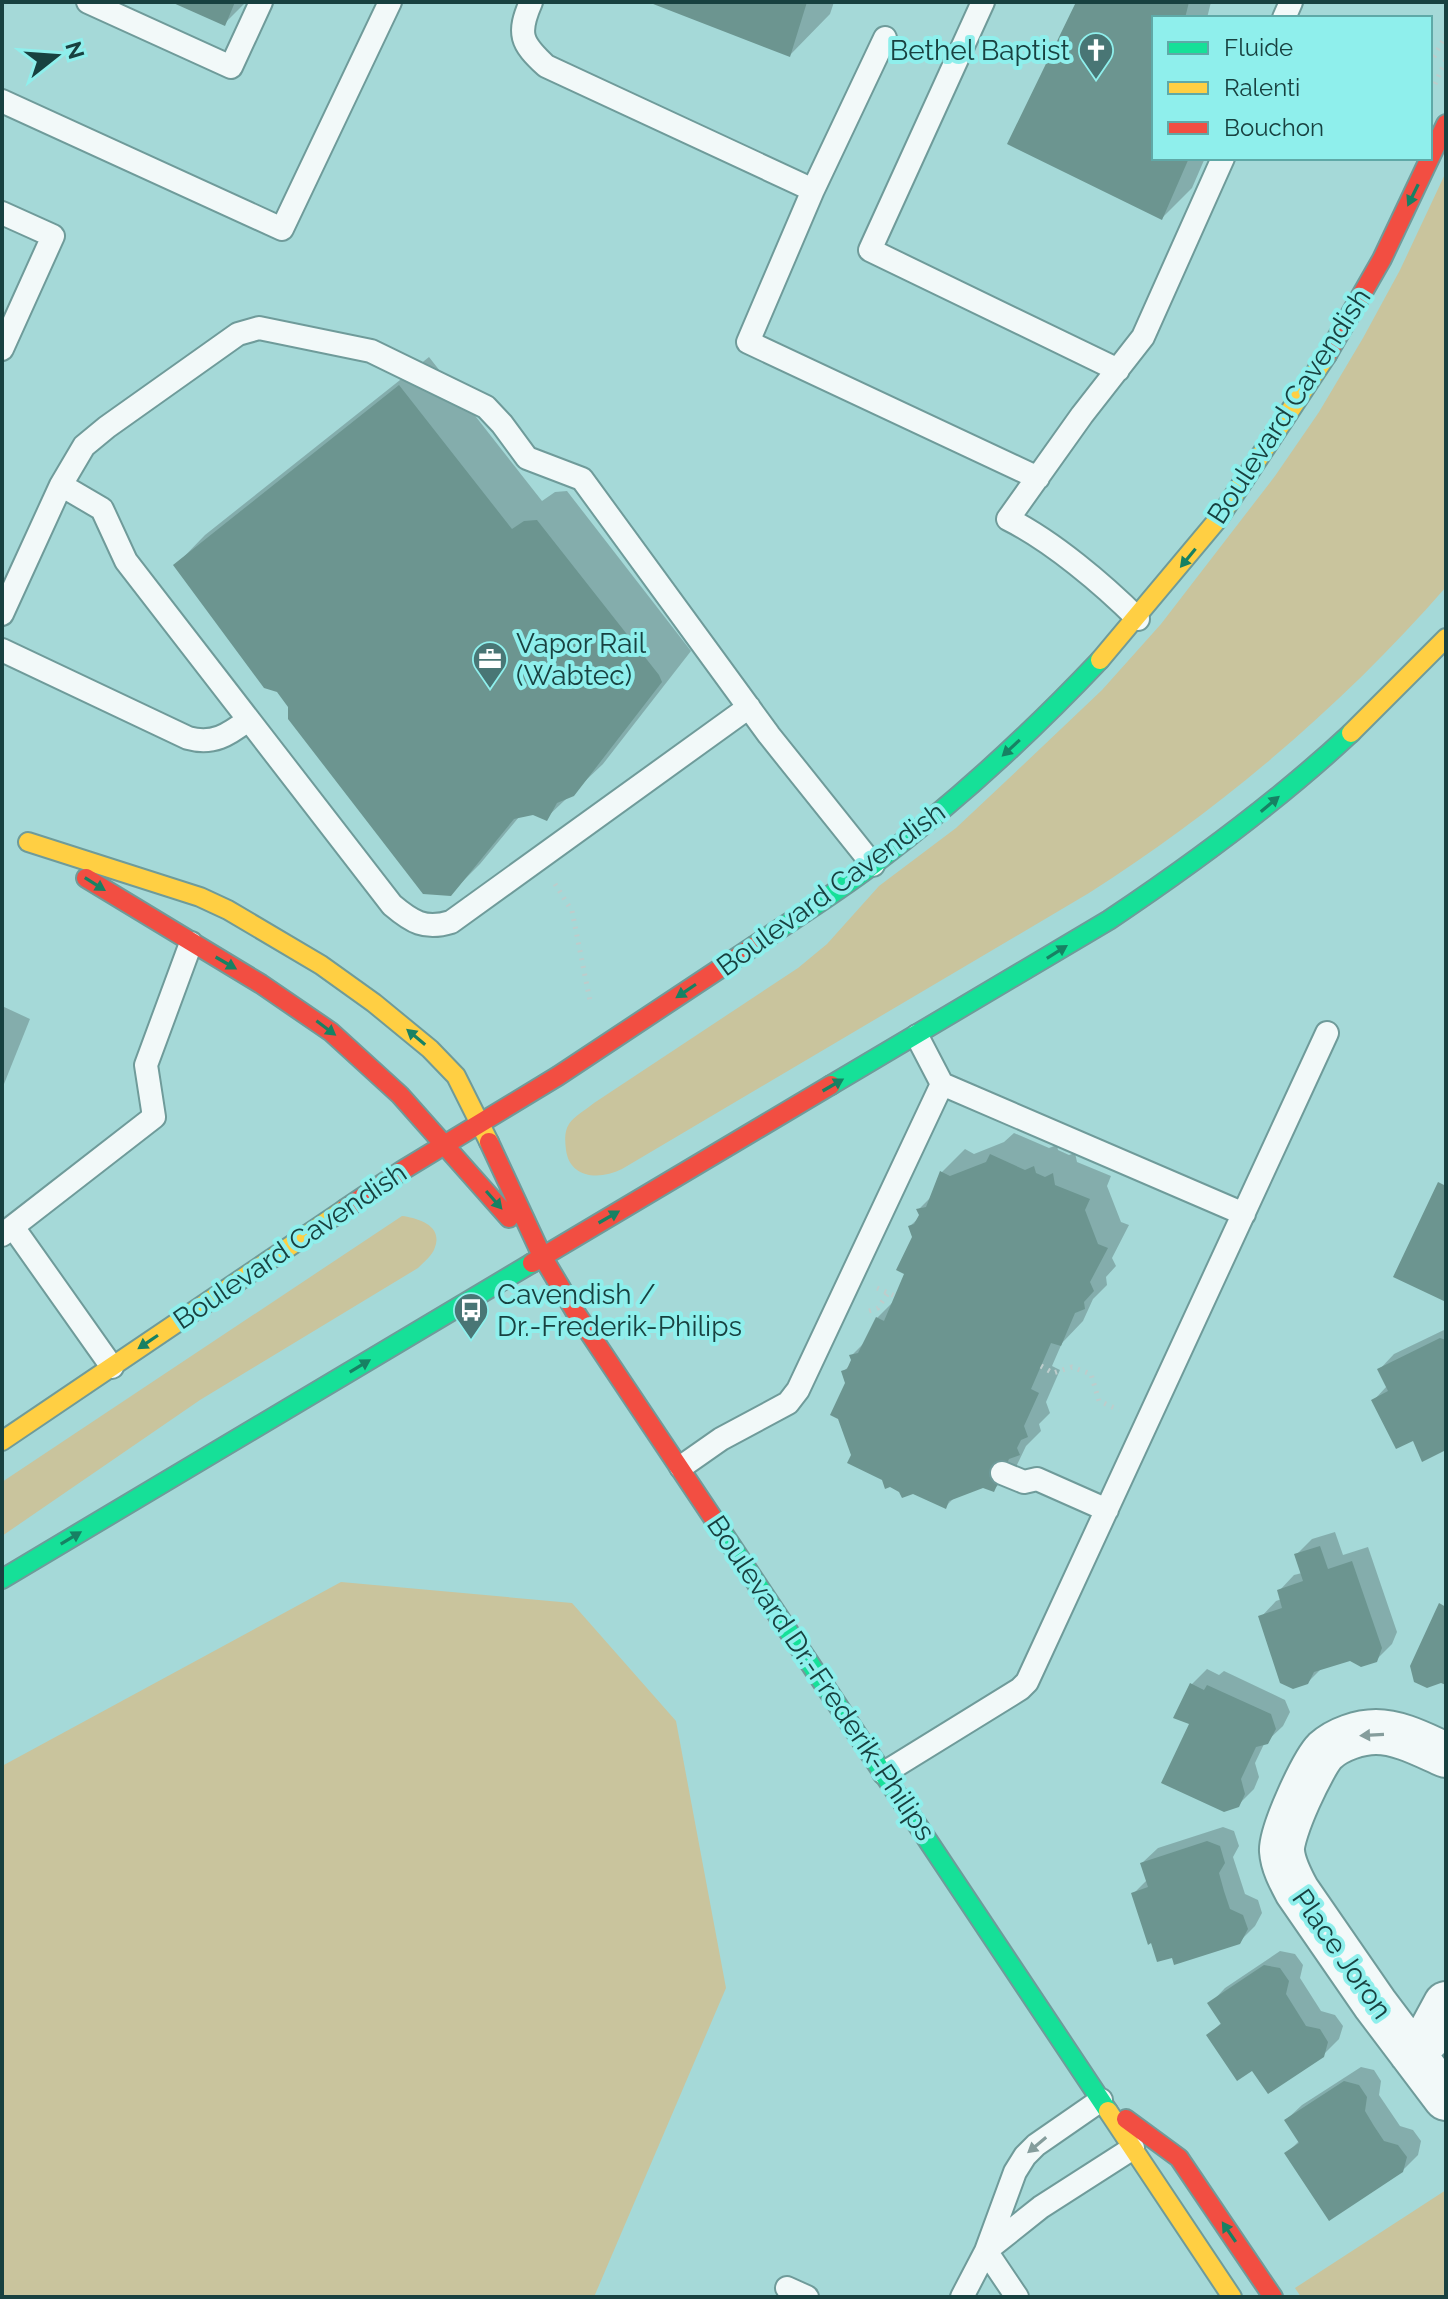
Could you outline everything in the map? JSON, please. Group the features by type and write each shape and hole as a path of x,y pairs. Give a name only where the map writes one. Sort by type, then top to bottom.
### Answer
{"main road":[{"name":"Boulevard Cavendish","path":"1432,154 1446,124"},
{"name":"Boulevard Cavendish","path":"2,1441 403,1170 571,1068 873,865 986,771 1054,708 1138,619 1219,518 1314,378 1382,259 1429,160"},
{"path":"2,1579 1109,920 1265,808 1339,744 1446,638"},
{"name":"Boulevard Dr.-Frederik-Philips","path":"542,1256 400,1095 331,1032 261,984 22,839 200,897 273,935 374,1003 430,1049 456,1076 542,1256 576,1313 1232,2297"},
{"name":"Boulevard Dr.-Frederik-Philips","path":"1101,2100 1179,2158 1273,2297"}],"street":[{"name":"Place Joron","path":"1446,1755 1405,1738 1376,1732 1346,1738 1324,1752 1286,1825 1281,1849 1297,1891 1446,2098"},
{"path":"1411,2052 1427,2039 1446,2004"}],"lane":[{"path":"88,2 231,67 261,2"},
{"path":"2,101 282,229 390,2"},
{"path":"531,2 522,22 523,37 529,50 546,66 813,190"},
{"path":"983,2 870,250 1118,370"},
{"path":"885,38 813,190 748,342 1038,478"},
{"path":"1138,619 1102,585 1025,528 1008,519 1082,415 1143,337 1222,160"},
{"path":"2,213 53,236 2,349"},
{"path":"2,614 61,485 84,446 107,427 238,334 259,328 371,351 486,407 527,458 582,479 749,707 873,865"},
{"path":"61,485 102,509 126,561 248,720 392,905 411,921 426,927 451,922 749,707"},
{"path":"2,650 200,742 227,735 248,720"},
{"path":"112,1367 8,1231 154,1117 146,1065 191,943"},
{"path":"884,1773 1027,1682 1327,1033"},
{"path":"917,1036 942,1084 1244,1214"},
{"path":"681,1467 721,1439 788,1403 798,1390 942,1084"},
{"path":"1002,1473 1024,1482 1037,1479 1107,1510"},
{"path":"962,2297 986,2251 1015,2172 1025,2156 1048,2136 1101,2100"},
{"path":"986,2251 1041,2207 1133,2148"},
{"path":"986,2251 1017,2297"}],"path":[{"path":"1432,60 1446,35"},
{"path":"1432,91 1446,60"},
{"path":"551,878 572,911 590,1001"},
{"path":"882,1290 895,1296"},
{"path":"1041,1366 1053,1373 1072,1367 1091,1374 1099,1401 1130,1416"}],"shaded area":[{"path":"1446,172 1446,587 1407,631 1323,714 1233,790 1138,861 622,1169 596,1175 580,1172 573,1167 565,1140 567,1127 574,1118 798,968 827,944 879,886 956,828 1102,690 1161,624 1275,476 1319,412 1400,270"},
{"path":"402,1216 427,1224 435,1233 434,1250 418,1268 200,1400 2,1536 2,1482"},
{"path":"341,1582 572,1603 676,1721 726,1988 594,2297 2,2297 2,1766"},
{"path":"1446,2190 1446,2297 1301,2297 1295,2288"}],"building":[{"path":"171,2 235,2 225,26"},
{"path":"648,2 807,2 790,57"},
{"name":"Bethel Baptist","path":"1076,2 1189,2 1186,16 1152,16 1152,160 1188,160 1162,220 1007,144"},
{"path":"399,385 512,529 524,521 537,520 662,682 574,796 557,803 547,821 533,815 514,819 451,896 423,894 288,719 288,707 277,692 264,688 173,565"},
{"path":"990,1154 1025,1170 1034,1166 1036,1173 1045,1177 1053,1173 1055,1185 1090,1199 1085,1210 1098,1244 1108,1248 1090,1282 1094,1291 1084,1302 1085,1309 1075,1313 1061,1346 1051,1343 1031,1389 1039,1393 1024,1426 1028,1437 1021,1440 1017,1448 1020,1455 1009,1459 994,1492 983,1488 949,1501 946,1509 913,1494 902,1498 890,1487 885,1489 882,1480 847,1463 851,1455 838,1419 830,1415 845,1383 841,1371 847,1369 851,1360 849,1355 858,1353 876,1317 884,1321 904,1274 896,1270 912,1237 908,1226 914,1224 919,1215 916,1209 926,1207 940,1171 950,1176 986,1162"},
{"path":"1438,1182 1446,1186 1446,1302 1393,1277"},
{"path":"1440,1338 1446,1340 1446,1450 1422,1462 1413,1441 1396,1449 1371,1400 1388,1391 1377,1369"},
{"path":"1320,1546 1328,1569 1352,1561 1382,1648 1377,1662 1361,1667 1350,1661 1314,1672 1308,1684 1293,1689 1280,1683 1258,1616 1282,1608 1277,1590 1303,1581 1294,1554"},
{"path":"1439,1603 1446,1607 1446,1685 1441,1683 1427,1688 1414,1682 1410,1666"},
{"path":"1190,1683 1204,1690 1207,1685 1271,1714 1276,1729 1268,1744 1256,1747 1241,1779 1245,1794 1239,1807 1224,1812 1161,1783 1189,1724 1173,1718"},
{"path":"1207,1841 1220,1846 1225,1863 1219,1873 1230,1909 1243,1915 1248,1929 1240,1944 1174,1965 1172,1958 1157,1962 1151,1943 1148,1945 1131,1893 1148,1887 1140,1863"},
{"path":"1264,1965 1280,1968 1289,1981 1286,1994 1306,2026 1320,2029 1328,2042 1324,2057 1268,2094 1252,2071 1237,2081 1206,2035 1221,2024 1207,2003"},
{"path":"1344,2081 1359,2085 1367,2097 1365,2111 1384,2141 1398,2145 1407,2157 1403,2172 1329,2221 1284,2153 1299,2143 1284,2120"}],"traffic: fast":[{"path":"754,946 860,875 934,817 1047,715 1100,660"},
{"path":"831,1085 1109,920 1234,831 1294,784 1351,733"},
{"path":"2,1579 532,1263"},
{"path":"721,1530 1108,2111"}],"traffic: slow":[{"path":"1100,660 1219,518 1327,355"},
{"path":"1351,733 1446,638"},
{"path":"28,842 200,897 321,965 430,1049 456,1076 489,1142"},
{"path":"2,1441 345,1209"},
{"path":"1108,2111 1232,2297"}],"traffic: jam":[{"path":"1432,154 1446,124"},
{"path":"1327,355 1382,259 1429,160"},
{"path":"86,878 261,984 331,1032 400,1095 509,1218"},
{"path":"345,1209 558,1076 754,946"},
{"path":"532,1263 831,1085"},
{"path":"489,1142 542,1256 576,1313 721,1530"},
{"path":"1126,2119 1179,2158 1273,2297"}],"place":[{"name":"Bethel Baptist","path":"1096,81"},
{"name":"Vapor Rail (Wabtec)","path":"490,690"},
{"name":"Cavendish / Dr.-Frederik-Philips","path":"471,1341"}]}
